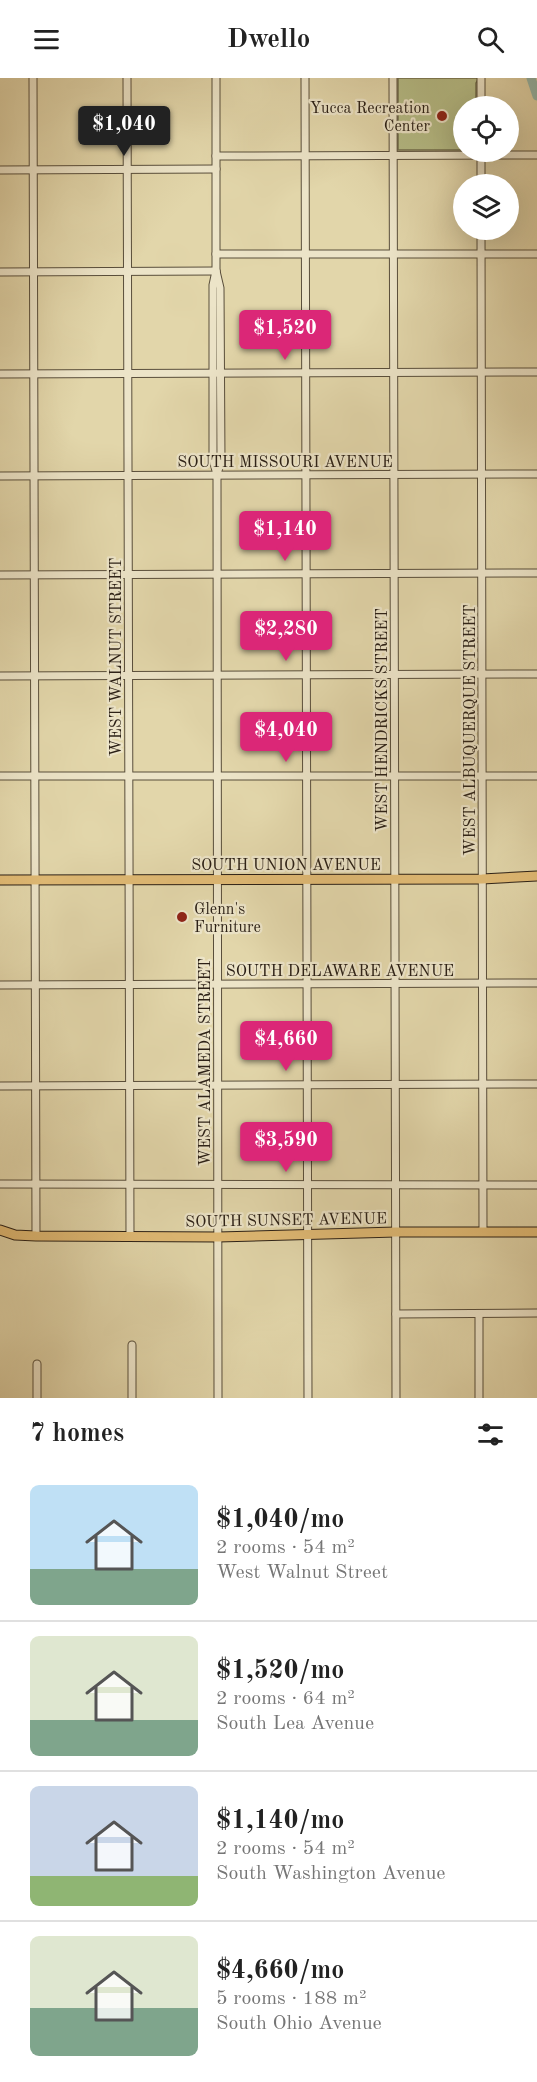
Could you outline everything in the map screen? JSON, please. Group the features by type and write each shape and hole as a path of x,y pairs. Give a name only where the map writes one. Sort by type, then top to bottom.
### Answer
{"main road":[{"name":"SOUTH UNION AVENUE","path":"0,880 482,879 537,876"},
{"name":"SOUTH SUNSET AVENUE","path":"0,1230 13,1234 36,1236 218,1237 396,1232 537,1232"}],"street":[{"path":"33,78 36,1236"},
{"name":"WEST WALNUT STREET","path":"127,78 130,1236"},
{"name":"WEST ALAMEDA STREET","path":"216,78 216,271 220,288 217,373 221,461 216,475 219,1398"},
{"path":"305,78 308,1398"},
{"name":"WEST HENDRICKS STREET","path":"393,78 396,1398"},
{"path":"481,78 481,96"},
{"path":"216,156 453,154"},
{"path":"519,154 537,155"},
{"path":"0,170 216,169"},
{"name":"WEST ALBUQUERQUE STREET","path":"481,240 483,1232"},
{"path":"216,254 537,254"},
{"path":"0,272 216,271"},
{"path":"0,374 537,372"},
{"name":"SOUTH MISSOURI AVENUE","path":"0,476 537,474"},
{"path":"0,575 537,573"},
{"path":"0,676 537,674"},
{"path":"0,776 537,776"},
{"name":"SOUTH DELAWARE AVENUE","path":"0,985 537,983"},
{"path":"0,1086 537,1084"},
{"path":"0,1184 537,1185"},
{"path":"396,1314 537,1313"},
{"path":"479,1314 479,1398"},
{"path":"132,1345 132,1398"},
{"path":"37,1364 37,1398"}],"green space":[{"path":"398,78 479,78 476,83 476,96 453,96 453,150 398,150"}],"waterway":[{"path":"531,78 537,96"}],"place":[{"name":"Yucca Recreation Center","path":"442,116"},
{"name":"Glenn's Furniture","path":"182,917"}]}
